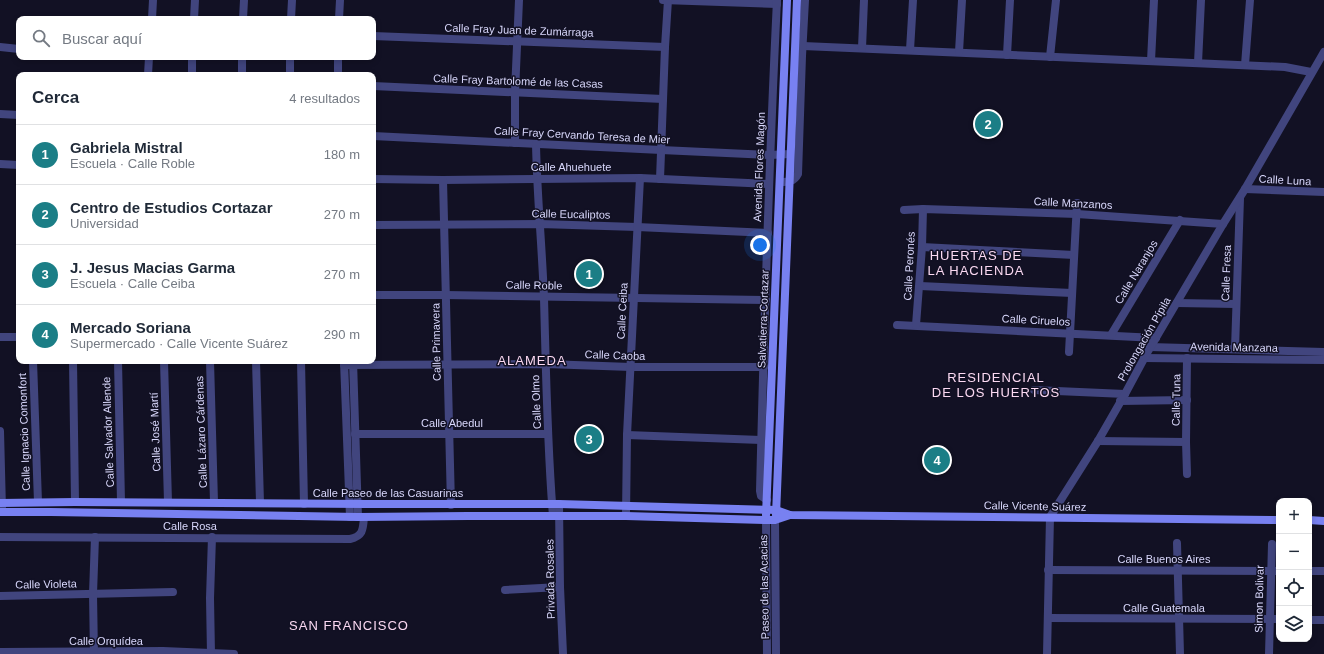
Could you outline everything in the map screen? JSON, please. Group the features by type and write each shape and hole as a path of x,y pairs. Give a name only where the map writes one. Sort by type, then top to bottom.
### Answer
{"main road":[{"name":"Salvatierra-Cortazar","path":"766,520 780,155 788,0"},
{"name":"Salvatierra-Cortazar","path":"776,520 789,171 798,56 797,0"},
{"name":"Calle Paseo de las Casuarinas","path":"1,503 260,502 304,504 555,504 776,510"},
{"name":"Calle Vicente Suárez","path":"776,510 790,515 1276,520"},
{"name":"Calle Paseo de las Casuarinas","path":"1,512 51,512 359,521 556,516 626,516 776,520"},
{"name":"Calle Vicente Suárez","path":"776,520 790,515"},
{"path":"1312,520 1324,521"}],"street":[{"path":"152,16 153,0"},
{"path":"194,16 195,0"},
{"path":"243,16 244,0"},
{"path":"291,16 292,0"},
{"path":"339,16 340,0"},
{"path":"514,143 519,0"},
{"path":"663,0 777,2"},
{"path":"660,179 664,47 668,0"},
{"path":"780,182 789,182 796,177 798,170 798,56 803,46 805,0"},
{"path":"862,48 864,0"},
{"path":"910,50 913,0"},
{"path":"960,52 962,0"},
{"path":"1007,55 1010,0"},
{"path":"1050,57 1056,0"},
{"path":"1151,61 1154,0"},
{"path":"1198,63 1202,0"},
{"path":"1245,65 1250,0"},
{"name":"Avenida Flores Magón","path":"767,500 761,496 760,492 761,440 769,171 777,2"},
{"name":"Calle Fray Juan de Zumárraga","path":"376,36 664,47"},
{"path":"803,46 1245,65 1284,67 1312,72"},
{"path":"0,47 16,49"},
{"name":"Prolongación Pípila","path":"1047,654 1050,518 1098,441 1150,347 1240,198 1324,52"},
{"path":"148,72 149,60"},
{"path":"192,60 192,72"},
{"path":"242,60 242,72"},
{"path":"290,60 290,72"},
{"path":"338,60 338,72"},
{"name":"Calle Fray Bartolomé de las Casas","path":"376,86 663,99"},
{"path":"0,114 16,115"},
{"name":"Calle Fray Cervando Teresa de Mier","path":"376,136 770,155 790,154"},
{"name":"Calle Olmo","path":"536,144 536,178 544,296 548,434 556,516"},
{"path":"0,164 16,165"},
{"path":"769,171 789,171"},
{"name":"Calle Ahuehuete","path":"376,179 444,180 640,178 769,184"},
{"name":"Calle Ceiba","path":"626,516 626,435 631,367 640,178"},
{"name":"Calle Primavera","path":"444,180 447,365 452,504"},
{"name":"Calle Luna","path":"1245,189 1324,192"},
{"name":"Calle Fresa","path":"1235,349 1240,198"},
{"path":"1069,352 1077,203"},
{"name":"Calle Manzanos","path":"904,210 923,208 1077,214 1223,224"},
{"name":"Calle Peronés","path":"916,325 920,286 923,208"},
{"name":"Calle Naranjos","path":"1111,335 1180,220"},
{"name":"Calle Eucaliptos","path":"376,225 540,224 768,233"},
{"path":"922,247 1074,255"},
{"path":"920,286 1072,293"},
{"name":"Calle Roble","path":"376,295 634,297 766,300"},
{"path":"1177,303 1236,304"},
{"name":"Calle Ciruelos","path":"897,325 1156,338"},
{"path":"0,337 16,337"},
{"name":"Avenida Manzana","path":"1150,347 1324,352"},
{"name":"Avenida Manzana","path":"1144,358 1324,360"},
{"name":"Calle Tuna","path":"1187,358 1187,474"},
{"name":"Calle Ignacio Comonfort","path":"33,364 38,502"},
{"path":"74,364 75,502"},
{"name":"Calle Salvador Allende","path":"118,364 121,502"},
{"name":"Calle José Martí","path":"164,364 168,502"},
{"name":"Calle Lázaro Cárdenas","path":"210,364 214,502"},
{"path":"256,364 260,502"},
{"path":"301,364 304,504"},
{"path":"349,364 355,434 354,504"},
{"path":"349,364 354,504 359,521"},
{"name":"Calle Caoba","path":"376,364 764,367"},
{"path":"1034,390 1122,397 1187,400"},
{"path":"0,431 1,512"},
{"name":"Calle Abedul","path":"355,434 548,434"},
{"path":"626,435 761,440"},
{"path":"1098,441 1186,442"},
{"name":"Privada Rosales","path":"556,516 563,654"},
{"name":"Paseo de las Acacias","path":"766,520 768,654"},
{"name":"Paseo de las Acacias","path":"776,520 776,654"},
{"name":"Calle Rosa","path":"0,537 212,537 350,539 358,537 361,534 359,521"},
{"path":"94,653 93,594 95,537"},
{"path":"211,654 210,598 212,537"},
{"path":"1177,543 1180,654"},
{"name":"Simon Bolivar","path":"1269,654 1270,619 1275,571 1272,544"},
{"name":"Calle Buenos Aires","path":"1048,570 1275,571"},
{"path":"1312,571 1324,571"},
{"path":"505,590 560,587"},
{"name":"Calle Violeta","path":"0,596 173,592"},
{"name":"Calle Guatemala","path":"1048,618 1276,619"},
{"path":"1312,620 1324,620"},
{"name":"Calle Orquídea","path":"0,652 94,653 163,651 234,654"}],"place":[{"name":"Centro de Estudios Cortazar","path":"988,124"},
{"name":"Gabriela Mistral","path":"589,274"},
{"name":"J. Jesus Macias Garma","path":"589,439"},
{"name":"Mercado Soriana","path":"937,460"}],"district":[{"name":"HUERTAS DE LA HACIENDA","path":"976,262"},
{"name":"ALAMEDA","path":"532,360"},
{"name":"RESIDENCIAL DE LOS HUERTOS","path":"996,384"},
{"name":"SAN FRANCISCO","path":"349,625"}]}
